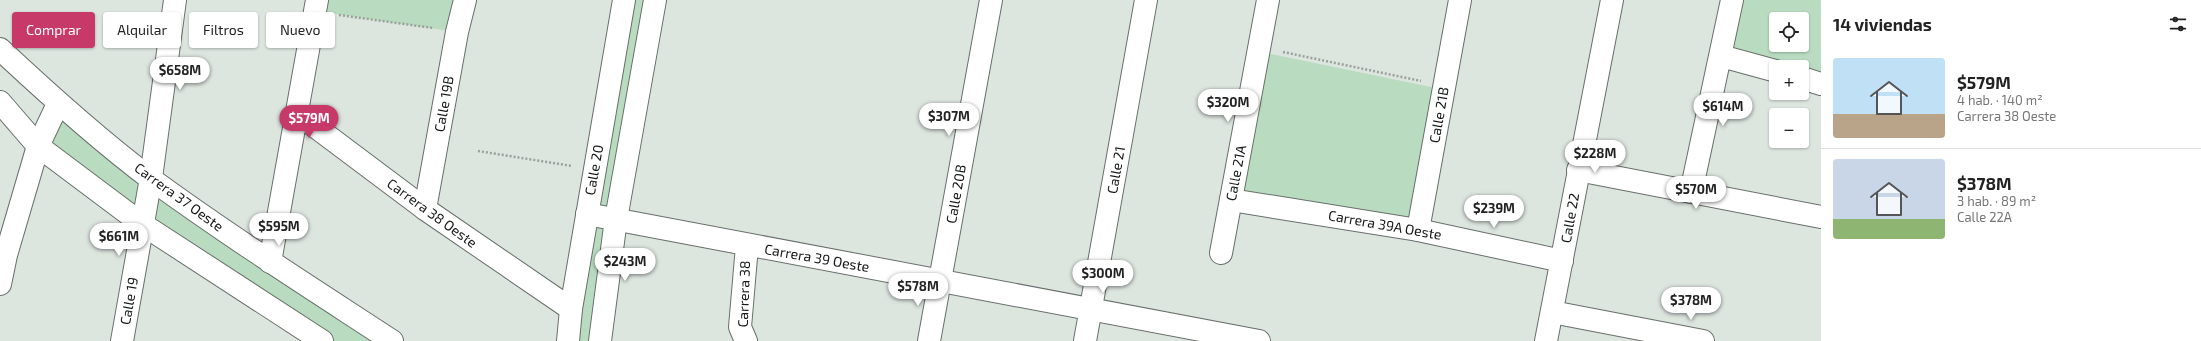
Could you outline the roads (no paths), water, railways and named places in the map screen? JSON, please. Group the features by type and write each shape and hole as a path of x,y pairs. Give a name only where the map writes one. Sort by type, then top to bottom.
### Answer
{"street":[{"name":"Calle 19","path":"122,341 151,178 175,0"},
{"name":"Calle 19B","path":"425,209 457,32 465,0"},
{"name":"Calle 20","path":"568,341 571,310 594,169 624,0"},
{"path":"600,341 616,219 655,0"},
{"name":"Calle 20B","path":"929,341 991,0"},
{"name":"Calle 21","path":"1085,341 1146,0"},
{"name":"Calle 21A","path":"1222,252 1268,0"},
{"name":"Calle 21B","path":"1418,230 1460,0"},
{"name":"Calle 22","path":"1546,341 1612,0"},
{"path":"1691,192 1732,0"},
{"path":"270,262 316,6"},
{"name":"Carrera 37 Oeste","path":"0,48 58,104 151,178 270,262 392,341"},
{"path":"1721,56 1769,69"},
{"path":"1809,80 1821,84"},
{"path":"0,102 38,146 142,224 322,341"},
{"path":"0,284 3,254 38,146 58,104"},
{"name":"Carrera 38 Oeste","path":"297,113 425,209 571,310"},
{"path":"1578,170 1821,217"},
{"name":"Carrera 39A Oeste","path":"1231,200 1418,230 1562,261"},
{"name":"Carrera 39 Oeste","path":"587,214 747,246 941,280 1259,341"},
{"name":"Carrera 38","path":"746,341 740,327 747,246"},
{"path":"1552,312 1672,338 1703,341"}]}
